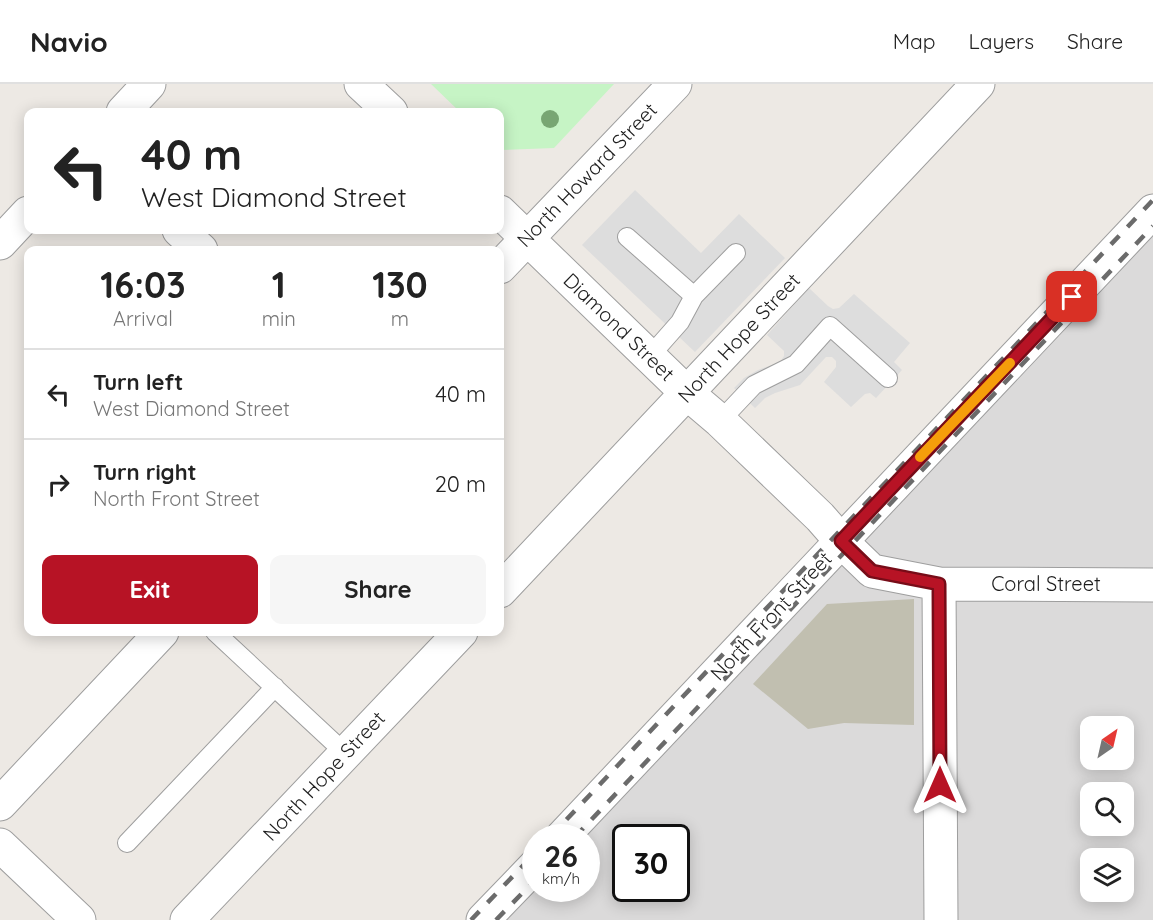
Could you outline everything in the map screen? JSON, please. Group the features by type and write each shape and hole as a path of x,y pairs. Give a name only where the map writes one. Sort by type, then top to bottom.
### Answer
{"street":[{"path":"361,84 387,108"},
{"name":"North Howard Street","path":"504,263 675,84"},
{"name":"North Hope Street","path":"504,587 978,84"},
{"path":"127,108 147,85"},
{"name":"North Front Street","path":"573,824 1153,212"},
{"name":"Diamond Street","path":"504,216 687,393 720,421 820,517 841,541"},
{"path":"0,243 24,217"},
{"path":"183,234 197,246"},
{"name":"Coral Street","path":"841,541 872,571 939,584 1153,585"},
{"path":"939,584 941,920"},
{"path":"0,804 158,636"},
{"name":"North Hope Street","path":"188,920 457,636"},
{"path":"0,845 79,920"},
{"path":"483,920 522,879"}],"lane":[{"path":"627,237 694,296"},
{"path":"650,356 680,322 694,296 736,252"},
{"path":"720,421 754,385 796,364 830,326 888,378"},
{"path":"219,636 345,753"},
{"path":"127,843 275,687"}],"shaded area":[{"path":"635,190 701,253 739,214 785,258 695,352 582,245"},
{"path":"1153,211 1153,920 483,920 522,896 522,902 600,902 600,824 574,824"},
{"path":"809,288 833,309 839,308 854,294 910,343 894,362 902,370 876,398 870,393 865,394 851,407 824,382 836,367 836,361 832,357 826,357 800,385 765,398 755,408 734,388 744,378 758,370 780,362 784,351 767,335"},
{"path":"914,599 914,725 844,723 808,729 753,684 827,604"}],"green space":[{"path":"431,84 614,84 554,148 504,150 504,108 456,108"}],"railway":[{"path":"562,824 1153,200"},
{"path":"587,824 1153,226"},
{"path":"471,920 522,867"},
{"path":"496,920 522,893"}],"slow traffic":[{"path":"920,457 1010,363"}],"route":[{"path":"940,785 939,584 872,571 841,541 1072,297"}]}
